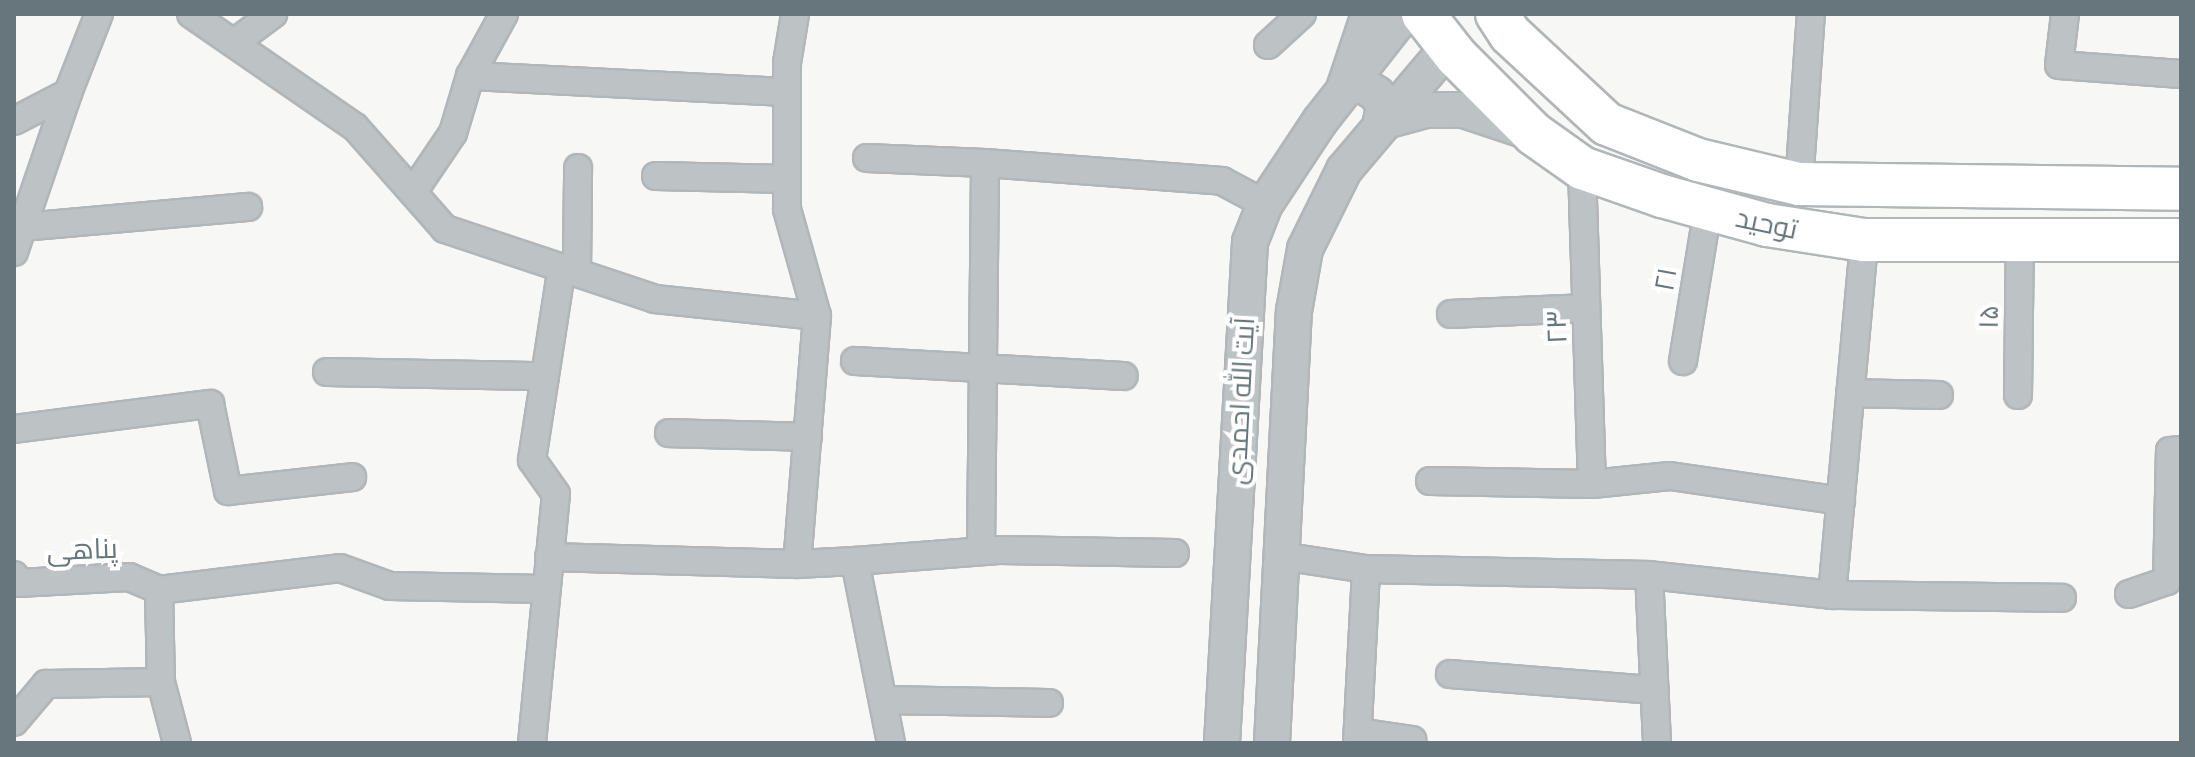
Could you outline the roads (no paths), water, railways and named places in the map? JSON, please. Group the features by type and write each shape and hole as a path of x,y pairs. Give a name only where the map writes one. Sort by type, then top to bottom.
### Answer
{"main road":[{"name":"توحید","path":"1497,14 1510,34 1607,124 1698,160 1799,184 2181,189"},
{"name":"توحید","path":"1436,30 1534,134 1582,168 1708,209 1767,225 1864,240 2181,240"}],"street":[{"path":"14,252 68,93 99,14"},
{"path":"191,14 355,127 445,229 655,299 817,316"},
{"path":"234,43 273,14"},
{"path":"413,192 453,133 470,76 504,14"},
{"path":"795,14 787,92 787,209 817,316 797,564"},
{"path":"1268,45 1302,14"},
{"name":"آیت الله احمدی","path":"1345,86 1369,14"},
{"name":"آیت الله احمدی","path":"1222,743 1250,242 1265,204 1345,86 1404,14"},
{"path":"1799,184 1811,14"},
{"path":"2065,14 2059,65 2181,74"},
{"name":"آیت الله احمدی","path":"1272,743 1294,311 1305,249 1344,170 1381,122 1436,30"},
{"path":"470,76 787,92"},
{"path":"1345,86 1364,86 1377,94 1384,107 1381,122 1426,110 1464,110 1534,134"},
{"path":"14,121 68,93"},
{"path":"867,158 985,163 1222,181 1265,204"},
{"path":"981,551 985,163"},
{"path":"532,743 556,494 532,460 545,376 569,270 578,168"},
{"name":"۲۳","path":"1582,168 1592,484"},
{"path":"656,176 787,179"},
{"path":"23,227 248,207"},
{"name":"۲۱","path":"1683,361 1708,209"},
{"path":"1832,595 1864,240"},
{"name":"۱۵","path":"2018,395 2020,240"},
{"path":"1451,314 1586,308"},
{"path":"855,361 1124,376"},
{"path":"327,372 545,376"},
{"path":"1850,393 1939,395"},
{"path":"14,429 210,404 228,491 352,477"},
{"path":"669,433 808,437"},
{"path":"2129,594 2167,581 2170,451 2181,450"},
{"path":"1430,481 1592,484 1670,476 1841,501"},
{"path":"549,557 797,564 981,551 1175,553"},
{"path":"1281,556 1366,569 1649,575 1832,595 2062,598"},
{"path":"855,561 891,743"},
{"path":"177,743 161,682 159,590 340,568 390,586 546,589"},
{"path":"1366,569 1358,737 1412,740"},
{"name":"پناهی","path":"14,575 18,583 129,577 159,590"},
{"path":"1649,575 1657,743"},
{"path":"1450,674 1654,690"},
{"path":"14,722 46,684 161,682"},
{"path":"883,700 1049,703"}]}
